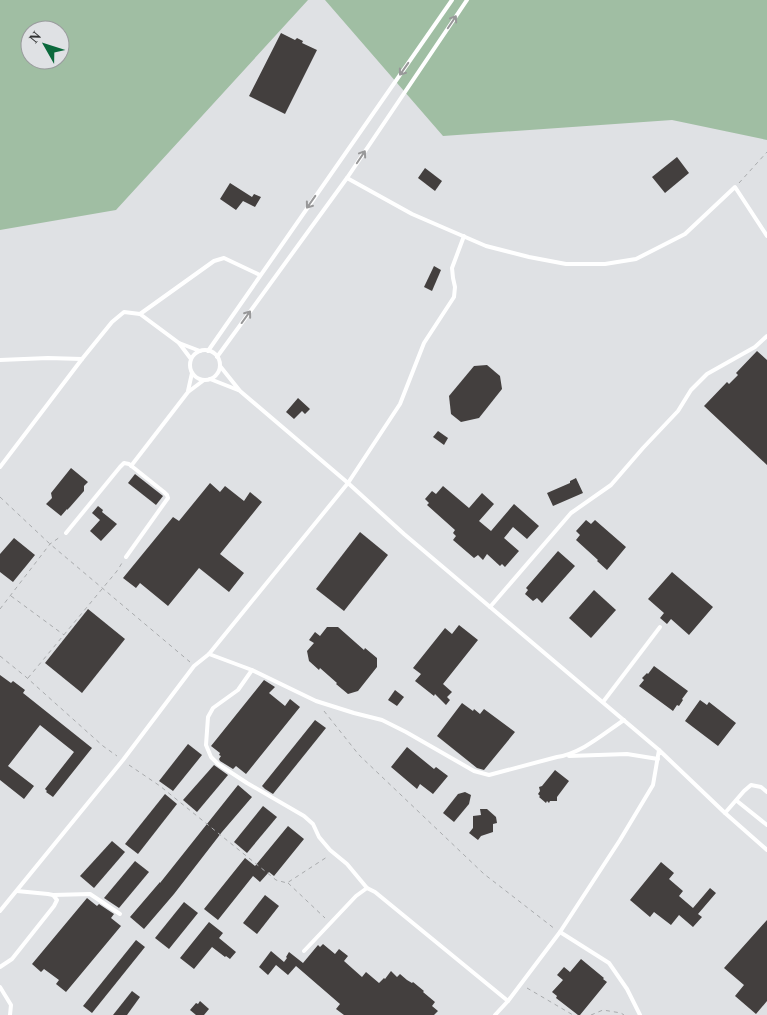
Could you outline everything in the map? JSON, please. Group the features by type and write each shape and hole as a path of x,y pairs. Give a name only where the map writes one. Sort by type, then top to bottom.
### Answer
{"lane":[{"path":"208,351 452,0"},
{"path":"217,357 347,178 467,0"},
{"path":"347,178 412,214 486,246 566,264 605,264 636,259 684,234 736,188 767,236"},
{"path":"0,912 123,760 194,666 209,654 348,483 400,404 424,343 454,297 455,287 452,268 464,236"},
{"path":"140,314 214,261 224,258 260,275"},
{"path":"0,467 82,359 112,322 124,312 140,314 179,344 192,360"},
{"path":"490,607 571,513 611,485 678,411 691,390 707,374 755,346 767,336"},
{"path":"179,344 200,351 212,352 217,357 220,366 240,390 404,534 660,750 725,813 767,850"},
{"path":"200,351 195,354 190,369 195,377 240,390"},
{"path":"0,360 82,359"},
{"path":"210,380 217,374 220,366"},
{"path":"188,392 192,373"},
{"path":"131,466 188,392 204,380"},
{"path":"0,457 5,461"},
{"path":"66,533 124,463 131,466 164,492 168,498 126,557"},
{"path":"603,702 660,627"},
{"path":"209,654 252,670 316,701 354,714 382,720 474,771 489,775 567,756 627,754 658,759"},
{"path":"252,670 238,690 213,708 208,717 206,745 210,756 218,764 247,783 304,816 313,824 319,837 333,853 347,864 367,888 375,892 508,1001"},
{"path":"567,756 589,745 624,720"},
{"path":"495,1015 508,1001 560,932 620,840 653,785 660,750"},
{"path":"725,813 751,785 761,787 767,792"},
{"path":"737,801 767,825"},
{"path":"304,951 356,896 367,888"},
{"path":"17,891 53,895 90,894 120,914"},
{"path":"0,967 12,959 54,906 57,900 53,895"},
{"path":"560,932 609,963 627,989 640,1015"},
{"path":"0,987 11,1005 10,1015"}],"path":[{"path":"736,188 767,152"},
{"path":"0,497 50,544 194,666"},
{"path":"0,609 50,544 66,533"},
{"path":"28,679 118,571 126,557"},
{"path":"11,595 64,635"},
{"path":"0,656 103,746 160,786 276,880 287,883 330,923"},
{"path":"316,701 359,755 412,806 484,874 560,932"},
{"path":"287,883 333,853"},
{"path":"521,984 574,1015"},
{"path":"591,1015 602,1010 624,1015"}],"green space":[{"path":"0,0 308,0 116,210 0,230"},
{"path":"325,0 767,0 767,140 672,120 443,136"}],"building":[{"path":"281,33 295,40 297,38 303,41 302,43 317,50 285,114 249,96"},
{"path":"677,157 689,173 665,193 652,177"},
{"path":"425,168 442,181 435,191 418,178"},
{"path":"230,183 252,197 254,194 261,197 255,207 243,201 236,210 220,199"},
{"path":"434,266 441,270 432,291 424,287"},
{"path":"757,351 767,360 767,465 704,406 727,382 729,384 738,375 736,373"},
{"path":"487,365 500,376 502,389 479,418 461,422 451,414 449,396 474,366"},
{"path":"298,398 310,409 305,414 302,411 294,419 286,412"},
{"path":"438,431 448,438 444,445 433,437"},
{"path":"71,468 88,482 84,486 84,491 61,516 46,504 52,498 51,493"},
{"path":"135,474 163,496 156,505 128,483"},
{"path":"576,478 583,493 553,506 547,493 570,483 570,481"},
{"path":"210,483 220,492 225,486 244,501 250,492 262,502 220,554 244,573 229,592 199,568 168,606 140,583 136,588 123,578 173,517 179,521"},
{"path":"443,486 469,508 482,493 494,504 479,521 491,531 514,504 539,526 527,539 513,527 504,538 519,551 505,567 502,564 500,566 487,554 483,560 478,555 474,558 453,540 456,536 453,533 455,530 427,505 429,503 425,499 432,491 436,494"},
{"path":"98,506 103,510 102,512 117,524 101,541 90,531 100,520 92,513"},
{"path":"586,520 591,524 595,520 626,547 607,570 576,540 580,535 576,531"},
{"path":"360,532 388,555 344,611 316,589"},
{"path":"14,538 35,555 13,582 0,572 0,554"},
{"path":"558,551 575,566 542,603 537,598 533,601 525,594 528,590 526,588"},
{"path":"672,572 713,607 689,635 671,619 667,624 660,618 664,613 648,599"},
{"path":"594,590 616,610 591,638 569,618"},
{"path":"88,609 125,639 82,693 45,663"},
{"path":"459,625 478,640 443,684 452,692 447,697 450,700 446,705 435,694 434,696 415,681 421,674 413,668 445,628 452,634"},
{"path":"327,627 338,627 364,650 365,648 377,658 377,667 358,691 348,694 320,668 319,670 309,661 307,651 314,643 309,640 315,632 320,636"},
{"path":"654,666 688,691 679,706 677,705 673,711 639,686 644,680 642,678"},
{"path":"0,675 11,683 13,681 25,690 23,693 92,748 53,797 45,789 74,752 40,725 8,766 34,786 24,799 0,780"},
{"path":"264,680 275,687 269,693 285,706 290,699 300,707 246,774 236,766 233,769 220,761 220,753 211,746"},
{"path":"395,690 404,697 397,706 388,700"},
{"path":"700,700 707,705 709,702 736,723 718,746 685,721"},
{"path":"462,703 480,714 484,709 515,732 484,770 477,768 437,736"},
{"path":"315,720 326,728 273,794 265,789 262,786"},
{"path":"188,744 202,755 173,791 159,781"},
{"path":"407,747 434,769 436,767 448,776 433,794 420,784 417,789 391,767"},
{"path":"214,765 228,775 197,812 183,800"},
{"path":"555,770 569,781 557,797 557,801 550,801 549,803 547,801 546,803 539,797 539,787"},
{"path":"238,785 252,797 144,929 130,917 160,883"},
{"path":"465,792 471,795 469,804 454,822 443,813 458,794"},
{"path":"165,794 177,804 138,854 125,844"},
{"path":"263,806 277,817 247,853 234,842"},
{"path":"480,809 487,809 496,817 497,823 493,824 493,832 481,836 478,840 469,833 473,828 473,816 481,815"},
{"path":"288,826 304,839 274,876 269,872 260,882 253,876 218,920 204,909 245,858 255,866"},
{"path":"112,841 125,852 94,888 80,876"},
{"path":"135,861 149,872 119,908 104,898"},
{"path":"661,862 674,873 669,879 683,891 679,896 693,908 710,888 716,893 698,914 702,917 693,927 679,915 671,925 654,912 650,917 630,900"},
{"path":"265,895 279,906 257,934 243,923"},
{"path":"87,898 97,906 99,904 114,914 111,918 121,926 66,992 56,984 59,980 44,969 41,972 32,964"},
{"path":"184,902 198,913 169,949 155,938"},
{"path":"767,920 767,1001 756,1014 735,996 744,985 724,968"},
{"path":"209,922 223,933 219,938 236,952 230,959 212,947 194,969 180,958"},
{"path":"136,940 145,947 92,1013 83,1006"},
{"path":"323,944 335,954 339,949 348,956 344,961 362,977 366,972 379,983 391,971 397,977 400,974 424,991 435,1002 432,1006 438,1011 434,1015 344,1015 336,1009 340,1004 296,966 288,975 276,965 268,975 259,967 271,951 284,962 289,952 303,963 318,945 320,947"},
{"path":"581,959 607,982 580,1015 578,1015 556,998 557,996 552,992 563,980 557,975 564,967 570,972"},
{"path":"132,991 140,997 127,1015 113,1015"},
{"path":"200,1001 209,1009 204,1015 196,1015 190,1010"}]}
